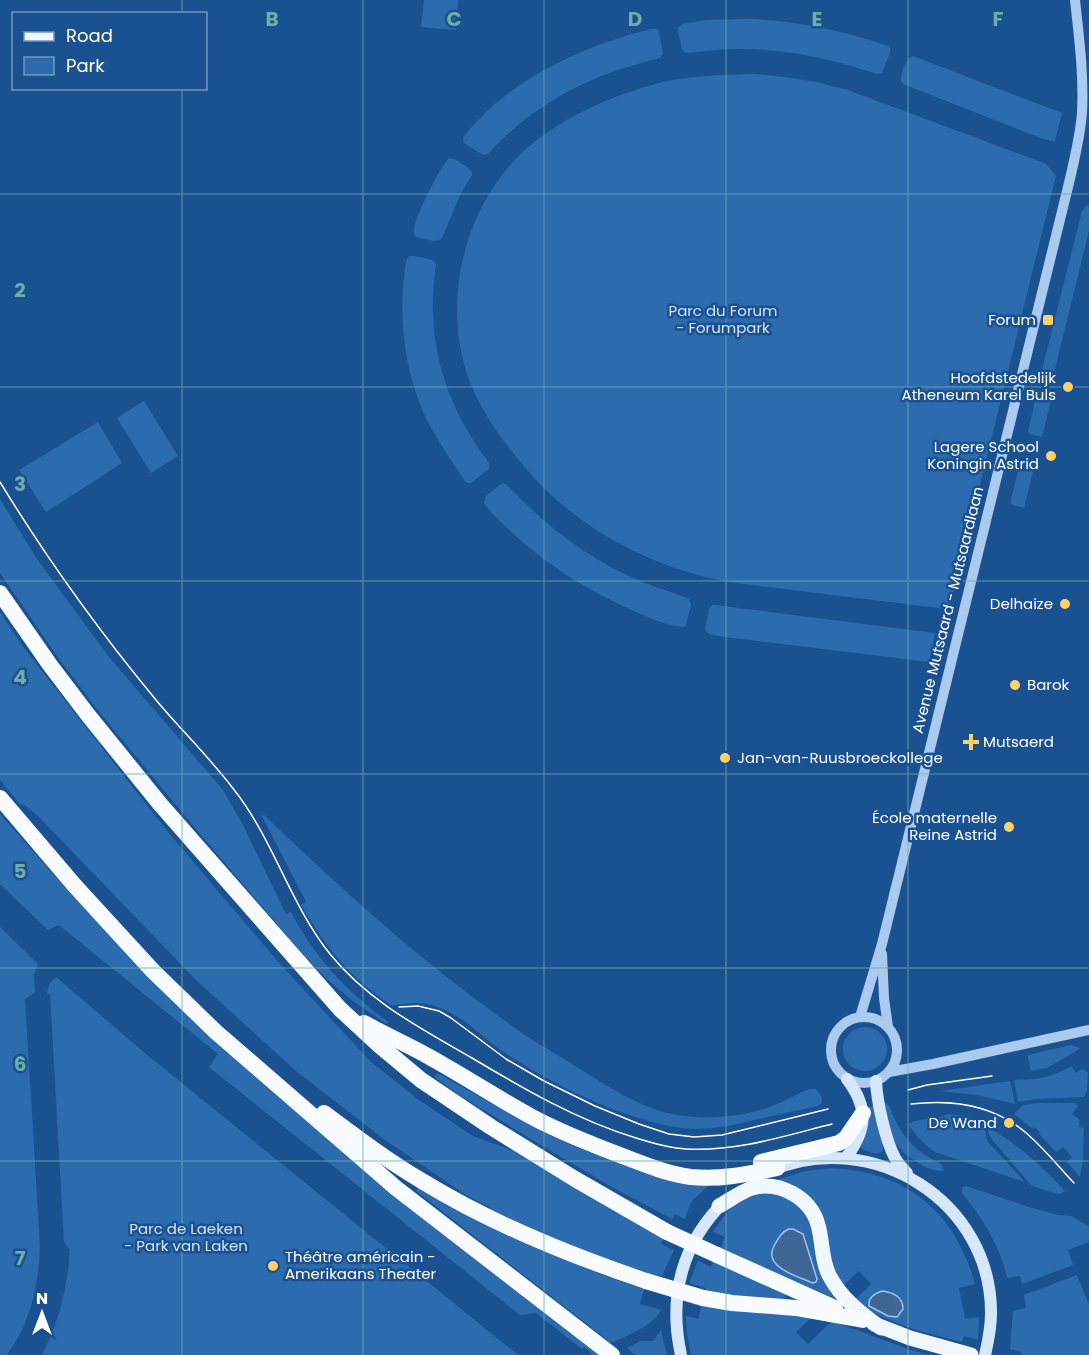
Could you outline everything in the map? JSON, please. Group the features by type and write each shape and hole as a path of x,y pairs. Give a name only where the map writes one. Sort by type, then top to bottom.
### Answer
{"highway":[{"path":"0,593 62,681 160,804 340,1009 379,1045 421,1080 491,1127 667,1232 863,1320"},
{"path":"0,798 75,886 153,971 216,1032 396,1188 612,1355"},
{"path":"125,939 272,1072 358,1139 401,1168 468,1207 524,1234 605,1267 704,1298 732,1303 806,1309 863,1320"},
{"path":"340,1009 432,1058 532,1117 573,1137 658,1169 688,1176 711,1178 777,1168"},
{"path":"623,1156 686,1168 739,1167 839,1143 846,1138 863,1113"}],"main road":[{"path":"846,1158 863,1126 859,1097 847,1079"},
{"path":"876,1081 882,1115 896,1161 959,1219 982,1264 991,1313 985,1355"},
{"path":"681,1355 675,1317 682,1269 697,1235 707,1220 740,1188 777,1168 811,1159 846,1158 880,1164 912,1178"},
{"path":"719,1206 741,1193 764,1186 783,1189 801,1199 816,1218 824,1262 836,1287 856,1309 881,1328"},
{"path":"863,1320 881,1328 965,1354"}],"street":[{"name":"Avenue Mutsaard - Mutsaardlaan","path":"860,1017 882,944 1080,135 1082,78 1075,0"},
{"name":"Avenue Mutsaard - Mutsaardlaan","path":"882,944 884,998 888,1027"},
{"path":"860,1017 872,1018 888,1027 893,1034 897,1048 894,1064 889,1072 876,1081 867,1083 847,1079 836,1068 832,1059 832,1040 843,1024 860,1017"},
{"path":"889,1072 1089,1030"}],"green space":[{"path":"424,0 458,0 456,30 421,27"},
{"path":"749,19 802,24 852,35 886,45 890,48 890,53 882,73 877,74 842,63 787,52 721,49 686,53 682,50 678,28 682,24 706,20"},
{"path":"657,29 659,32 663,54 660,58 615,71 563,94 516,127 488,154 483,155 464,143 465,135 489,109 538,73 593,47"},
{"path":"913,56 1062,113 1055,141 1043,139 903,84 901,81 904,67"},
{"name":"Parc du Forum - Forumpark","path":"749,74 799,79 848,90 1046,164 1056,176 950,607 946,609 728,582 670,566 642,555 589,525 543,487 500,436 480,405 470,382 461,351 457,318 458,285 464,253 475,221 490,192 509,166 533,143 561,124 591,107 623,94 678,79"},
{"path":"449,158 465,165 472,175 461,193 442,238 434,240 418,238 414,232 422,205"},
{"path":"1089,205 1089,231 1054,373 1042,370 1082,211"},
{"path":"409,256 433,260 436,264 433,319 440,364 454,405 489,463 489,469 471,483 465,481 435,434 426,418 412,380 407,361 403,321 404,281 406,261"},
{"path":"1053,392 1042,437 1030,434 1028,431 1036,397"},
{"path":"144,401 178,456 151,473 117,418"},
{"path":"98,422 122,463 46,512 19,470"},
{"path":"1032,462 1035,463 1024,508 1013,505 1011,500 1018,470"},
{"path":"502,483 506,484 537,515 588,553 625,574 689,599 691,605 686,625 684,627 665,623 617,603 565,574 532,550 484,503 485,497"},
{"path":"0,499 37,559 109,657 223,790 243,825 286,914 291,912 313,948 331,971 351,992 388,1022 387,1024 354,1002 306,958 200,834 96,708 59,659 0,573"},
{"path":"712,605 935,633 929,662 718,636 709,634 705,630 709,609"},
{"path":"0,612 24,648 168,832 280,964 371,1062 419,1100 473,1136 514,1151 664,1238 661,1244 674,1250 662,1276 649,1273 647,1277 530,1229 466,1195 385,1140 296,1071 196,980 40,818 19,803 0,780"},
{"path":"0,814 78,902 156,981 602,1355 593,1355 584,1347 582,1349 536,1313 520,1315 209,1067 218,1054 59,925 48,930 0,884"},
{"path":"264,815 326,874 456,984 525,1035 636,1102 664,1112 702,1117 753,1112 810,1089 818,1092 822,1103 716,1128 693,1129 669,1126 603,1105 561,1086 502,1051 464,1021 447,1011 422,1003 393,1006 352,974 320,935 301,905 306,902 262,816"},
{"path":"0,927 38,964 34,975 35,992 25,999 39,1262 32,1304 22,1330 7,1355 0,1355"},
{"name":"Parc de Laeken - Park van Laken","path":"56,977 146,1054 518,1355 42,1355 62,1304 70,1250 64,1242 50,994 47,994 49,984"},
{"path":"865,1027 874,1028 881,1033 886,1040 886,1058 881,1065 874,1070 865,1071 856,1070 849,1065 844,1058 843,1049 844,1040 849,1033 856,1028"},
{"path":"1071,1045 1080,1049 1047,1068 1031,1071 1028,1055"},
{"path":"1071,1066 1076,1073 1082,1069 1088,1072 1087,1091 1084,1097 1018,1102 1014,1080 1043,1078"},
{"path":"437,1073 545,1133 583,1150 640,1169 710,1184 691,1202 685,1219 675,1214 672,1219 610,1186 462,1097 434,1077"},
{"path":"1010,1081 1015,1104 977,1095 940,1091"},
{"path":"884,1103 889,1105 897,1124 908,1140 940,1163 944,1171 927,1167 901,1150 890,1130"},
{"path":"1075,1103 1078,1106 1072,1114 1079,1119 1079,1127 1084,1128 1080,1177 1067,1162 1072,1157 1063,1147 1056,1152 1035,1127 1033,1129 1014,1114 1023,1105"},
{"path":"873,1106 883,1148 882,1152 877,1153 868,1152 860,1147 866,1108"},
{"path":"949,1114 972,1118 983,1123 988,1142 1025,1182 935,1152 920,1140 908,1124"},
{"path":"988,1128 1019,1148 1065,1191 1060,1194 1032,1186 994,1142 989,1135"},
{"path":"832,1168 859,1171 905,1187 924,1200 941,1217 955,1236 975,1284 959,1288 965,1319 979,1317 978,1340 964,1336 962,1342 934,1335 892,1321 866,1309 854,1301 871,1284 859,1271 841,1288 834,1273 826,1229 818,1208 804,1192 776,1180 806,1171"},
{"path":"420,1185 569,1261 644,1289 640,1304 661,1310 646,1325 611,1343 416,1191"},
{"path":"966,1186 1057,1215 1071,1216 1089,1226 1089,1242 1068,1250 1073,1265 1022,1284 1020,1276 1007,1278 1000,1254 990,1233 962,1193 962,1188"},
{"path":"761,1193 778,1193 805,1209 836,1297 720,1249 725,1237 713,1232 723,1218 738,1202"},
{"path":"698,1261 711,1267 713,1262 755,1279 786,1295 784,1300 704,1295 706,1288 689,1283"},
{"path":"1077,1275 1089,1302 1089,1355 1021,1355 1021,1352 1010,1349 1013,1311 1026,1308 1024,1295"},
{"path":"702,1305 812,1317 796,1332 808,1344 832,1321 929,1355 691,1355 686,1316 698,1319"},
{"path":"661,1330 667,1355 635,1355 627,1348 640,1341 653,1341"}],"shaded area":[{"path":"789,1229 803,1234 816,1282 813,1283 791,1274 773,1260 774,1246 782,1234"},
{"path":"883,1291 894,1294 900,1299 903,1309 897,1317 888,1316 869,1306 873,1296"}],"tram line":[{"path":"0,482 55,567 114,648 156,700 226,779 249,810 316,935 345,971 378,1000 433,1036 551,1103 614,1131 654,1143 686,1149 742,1146 832,1124"},
{"path":"399,1007 418,1006 439,1011 506,1059 544,1081 595,1106 669,1134 694,1137 722,1135 828,1109"},
{"path":"908,1090 927,1085 992,1076"},
{"path":"911,1104 942,1102 972,1106 1000,1116 1032,1138 1074,1183"}],"place":[{"name":"Forum","path":"1048,320"},
{"name":"Hoofdstedelijk Atheneum Karel Buls","path":"1068,387"},
{"name":"Lagere School Koningin Astrid","path":"1051,456"},
{"name":"Delhaize","path":"1065,604"},
{"name":"Barok","path":"1015,685"},
{"name":"Mutsaerd","path":"971,742"},
{"name":"Jan-van-Ruusbroeckollege","path":"725,758"},
{"name":"École maternelle Reine Astrid","path":"1009,827"},
{"name":"De Wand","path":"1009,1123"},
{"name":"Théâtre américain - Amerikaans Theater","path":"273,1266"}]}
